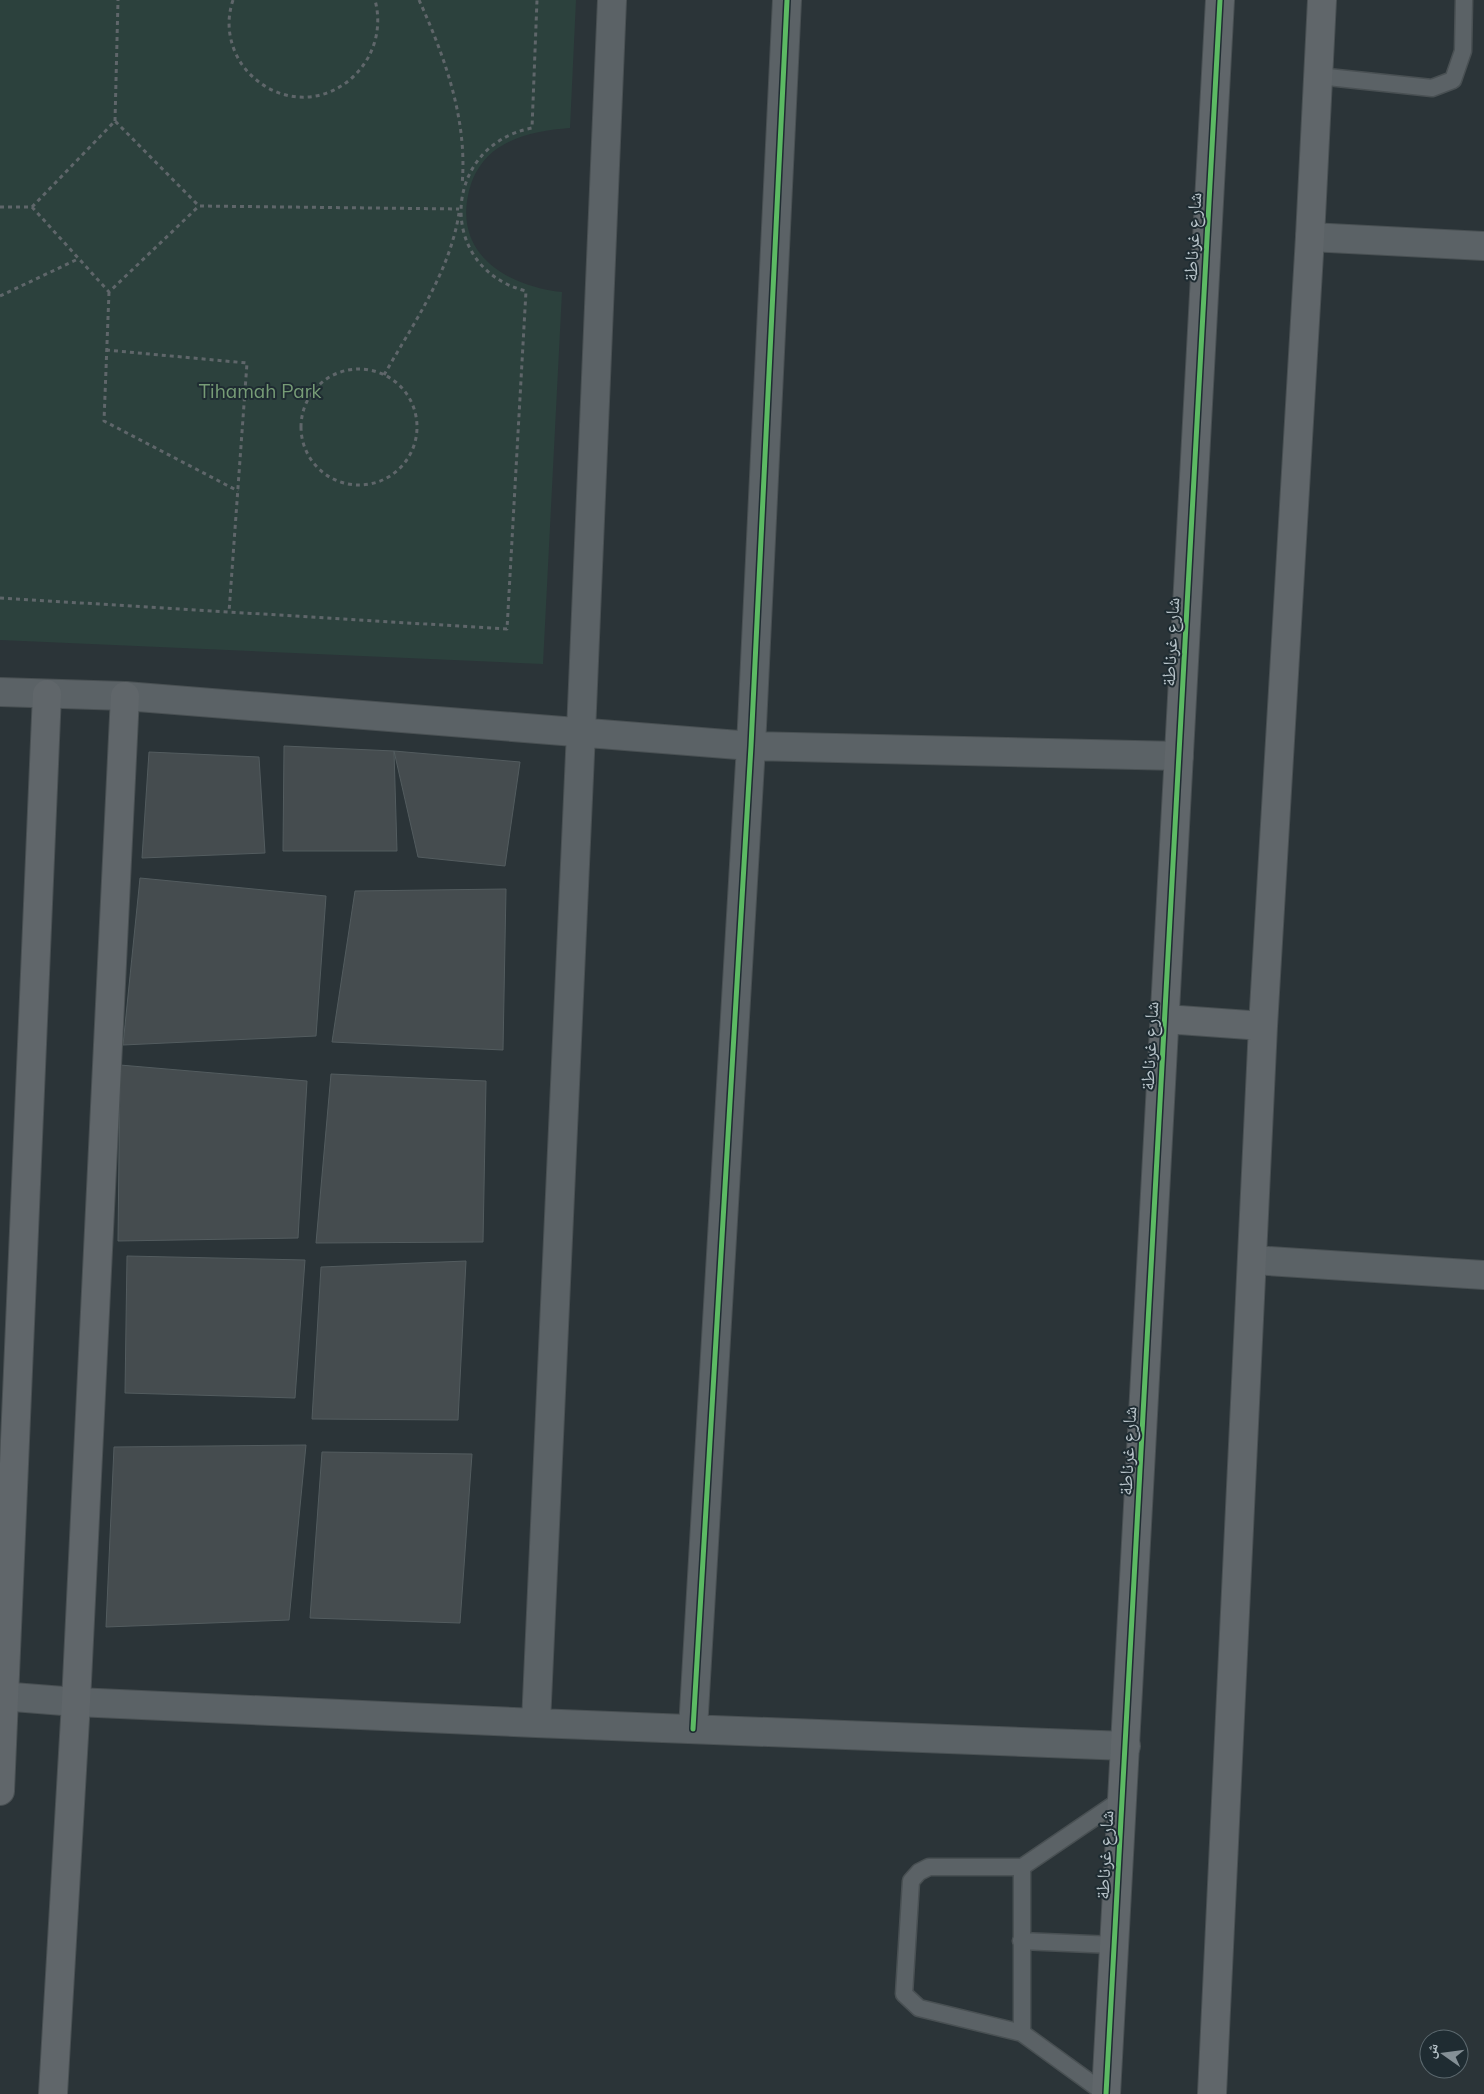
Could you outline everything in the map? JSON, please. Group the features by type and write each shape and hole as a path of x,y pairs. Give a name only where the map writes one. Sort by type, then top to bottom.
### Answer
{"street":[{"path":"536,1723 612,0"},
{"path":"693,1729 752,746 787,0"},
{"name":"شارع غرناطة","path":"1106,2094 1220,0"},
{"path":"1212,2094 1263,1026 1310,237 1322,0"},
{"path":"1310,237 1484,246"},
{"path":"0,692 126,696 752,746 1179,756"},
{"path":"0,1791 2,1696 47,694"},
{"path":"53,2094 76,1702 126,696"},
{"path":"1165,1019 1263,1026"},
{"path":"1253,1260 1484,1275"},
{"path":"2,1696 76,1702 536,1723 1126,1746"}],"lane":[{"path":"1318,76 1432,88 1453,80 1462,51 1464,0"},
{"path":"1106,2094 1022,2033 919,2008 904,1994 911,1881 919,1872 929,1867 1022,1868 1122,1799"},
{"path":"1022,1868 1022,2033"},
{"path":"1022,1941 1114,1945"}],"path":[{"path":"0,207 32,207 115,121 118,0"},
{"path":"233,0 228,12 230,38 239,62 256,81 280,94 309,98 333,91 356,76 372,53 378,32 378,10 375,0"},
{"path":"0,598 507,629 526,291 498,279 487,271 466,239 460,213 462,156 459,123 441,52 419,0"},
{"path":"384,375 436,283 456,230 464,183 470,171 490,146 518,130 532,128 537,0"},
{"path":"115,121 199,206"},
{"path":"238,491 104,420 109,292 199,206 459,209"},
{"path":"32,207 109,292"},
{"path":"0,296 78,259"},
{"path":"106,350 247,363 229,612"},
{"path":"363,370 384,375 402,388 414,409 416,432 411,452 394,474 371,484 344,484 319,471 304,450 300,427 305,404 320,384 342,372 363,370"}],"green space":[{"name":"Tihamah Park","path":"0,0 576,0 570,128 523,136 506,143 493,152 479,167 473,179 466,213 469,233 477,250 489,263 522,283 562,292 543,664 0,640"}],"building":[{"path":"284,746 394,751 397,851 283,851"},
{"path":"394,751 520,762 505,866 418,857"},
{"path":"149,752 259,757 265,853 142,858"},
{"path":"140,878 326,896 316,1036 123,1045"},
{"path":"506,889 503,1050 332,1042 355,891"},
{"path":"120,1065 307,1081 298,1238 118,1241"},
{"path":"331,1074 486,1081 483,1242 316,1243"},
{"path":"127,1256 305,1260 295,1398 125,1393"},
{"path":"466,1261 458,1420 312,1419 321,1267"},
{"path":"306,1445 289,1620 106,1627 114,1447"},
{"path":"322,1452 472,1454 460,1623 310,1618"}],"cycle path":[{"path":"693,1729 751,746 787,0"},
{"path":"1106,2094 1220,0"}]}
